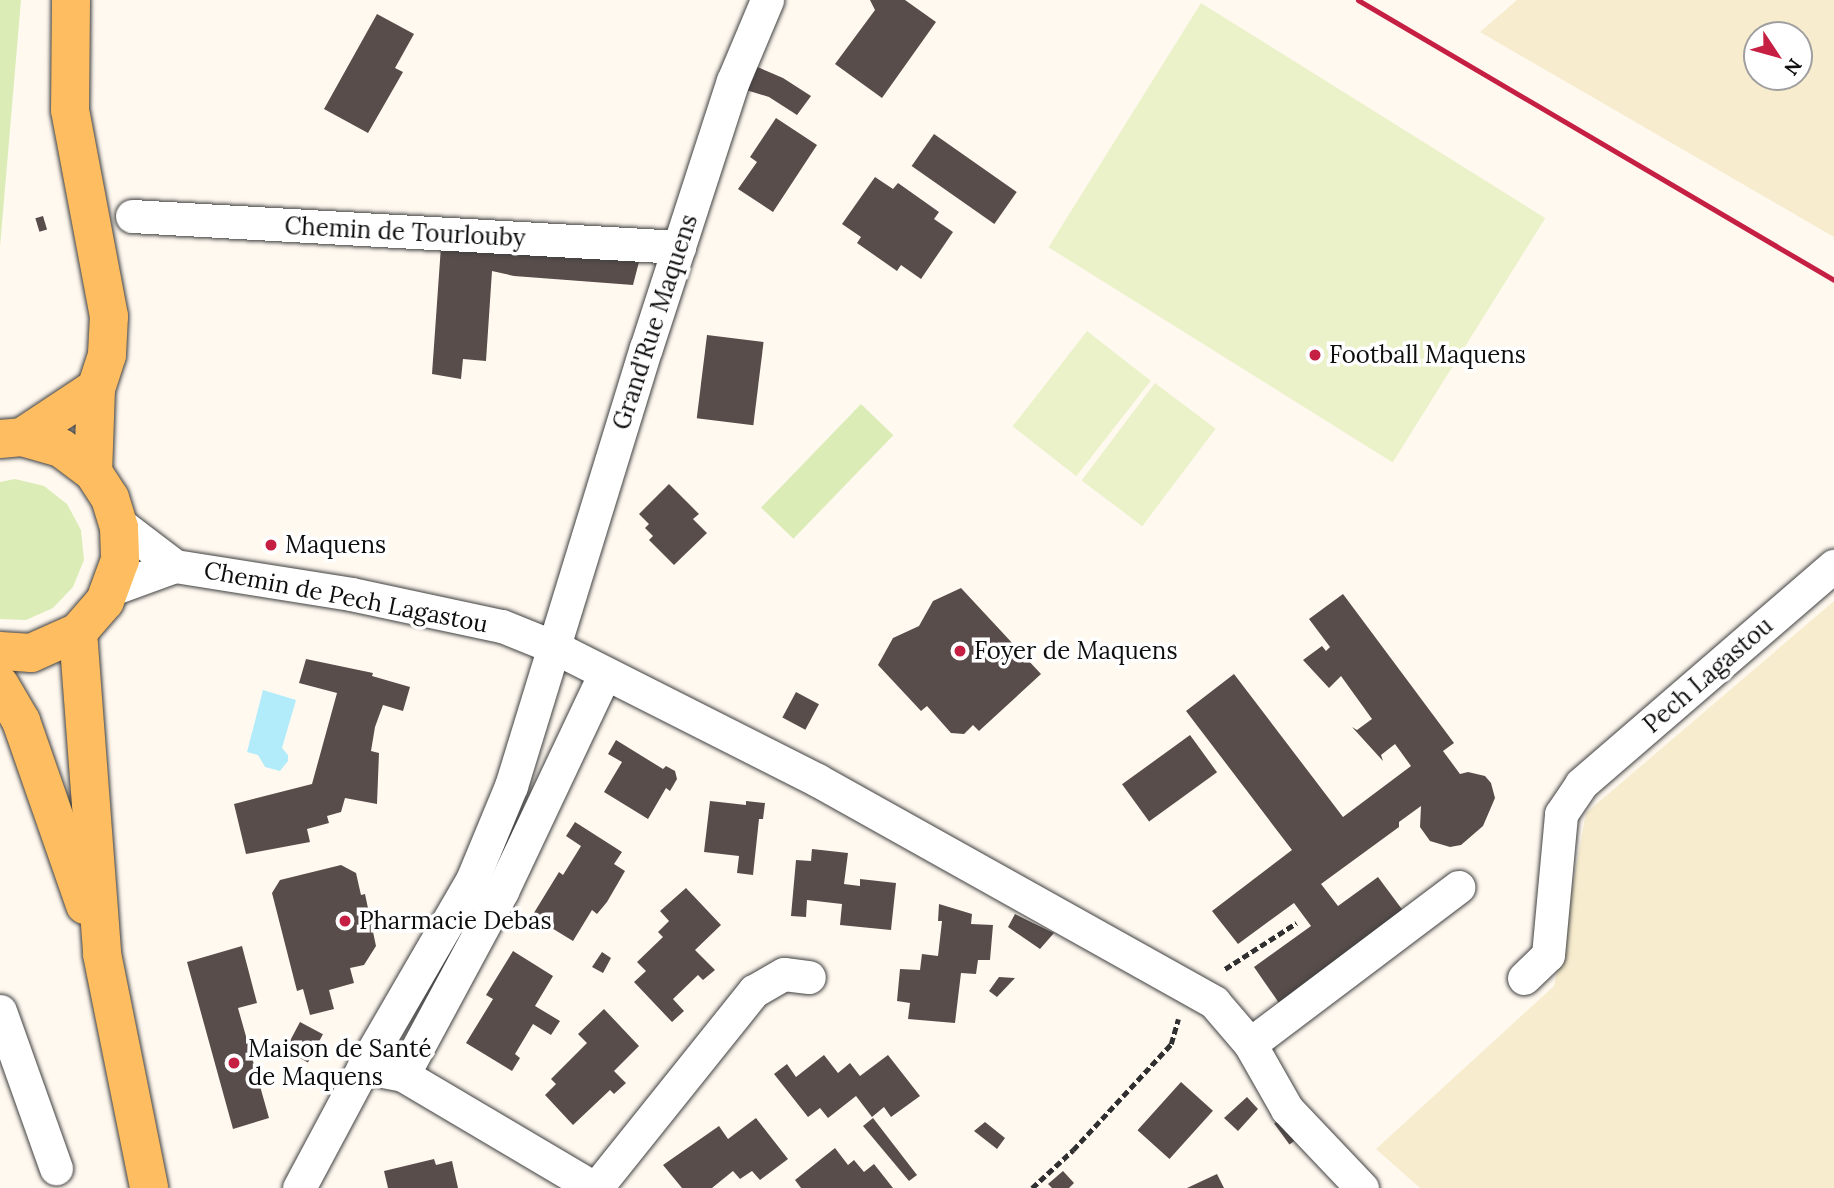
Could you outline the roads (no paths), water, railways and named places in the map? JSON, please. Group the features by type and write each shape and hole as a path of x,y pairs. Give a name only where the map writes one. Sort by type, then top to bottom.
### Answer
{"main road":[{"path":"71,0 70,110 109,316 107,355 96,388 93,472"},
{"path":"11,438 96,388"},
{"path":"0,651 31,653 78,632 105,601 120,560 117,522 110,498 93,472 61,448 11,438"},
{"path":"78,632 102,954 149,1188"},
{"path":"0,685 21,721 102,954"}],"street":[{"name":"Grand'Rue Maquens","path":"299,1188 363,1068 472,880 511,786 679,247 733,81 766,0"},
{"name":"Chemin de Tourlouby","path":"132,216 679,247"},
{"name":"Chemin de Pech Lagastou","path":"117,522 175,566 441,611 502,626 554,647 817,779 1214,1002 1250,1044 1287,1109 1362,1188"},
{"name":"Chemin de Pech Lagastou","path":"109,590 175,566"},
{"name":"Pech Lagastou","path":"1524,978 1548,955 1561,814 1581,784 1834,566"},
{"path":"403,1075 502,891 605,673"},
{"path":"1250,1044 1458,887"},
{"path":"363,1068 403,1075 595,1188 754,991 784,974 809,976"},
{"path":"0,1011 56,1168"}],"water":[{"path":"263,690 296,700 282,748 288,755 288,761 280,771 265,767 258,755 247,752"}],"railway":[{"path":"1358,0 1834,280"}],"place":[{"name":"Football Maquens","path":"1315,355"},
{"name":"Maquens","path":"271,545"},
{"name":"Foyer de Maquens","path":"960,651"},
{"name":"Pharmacie Debas","path":"345,921"},
{"name":"Maison de Santé de Maquens","path":"234,1063"}]}
